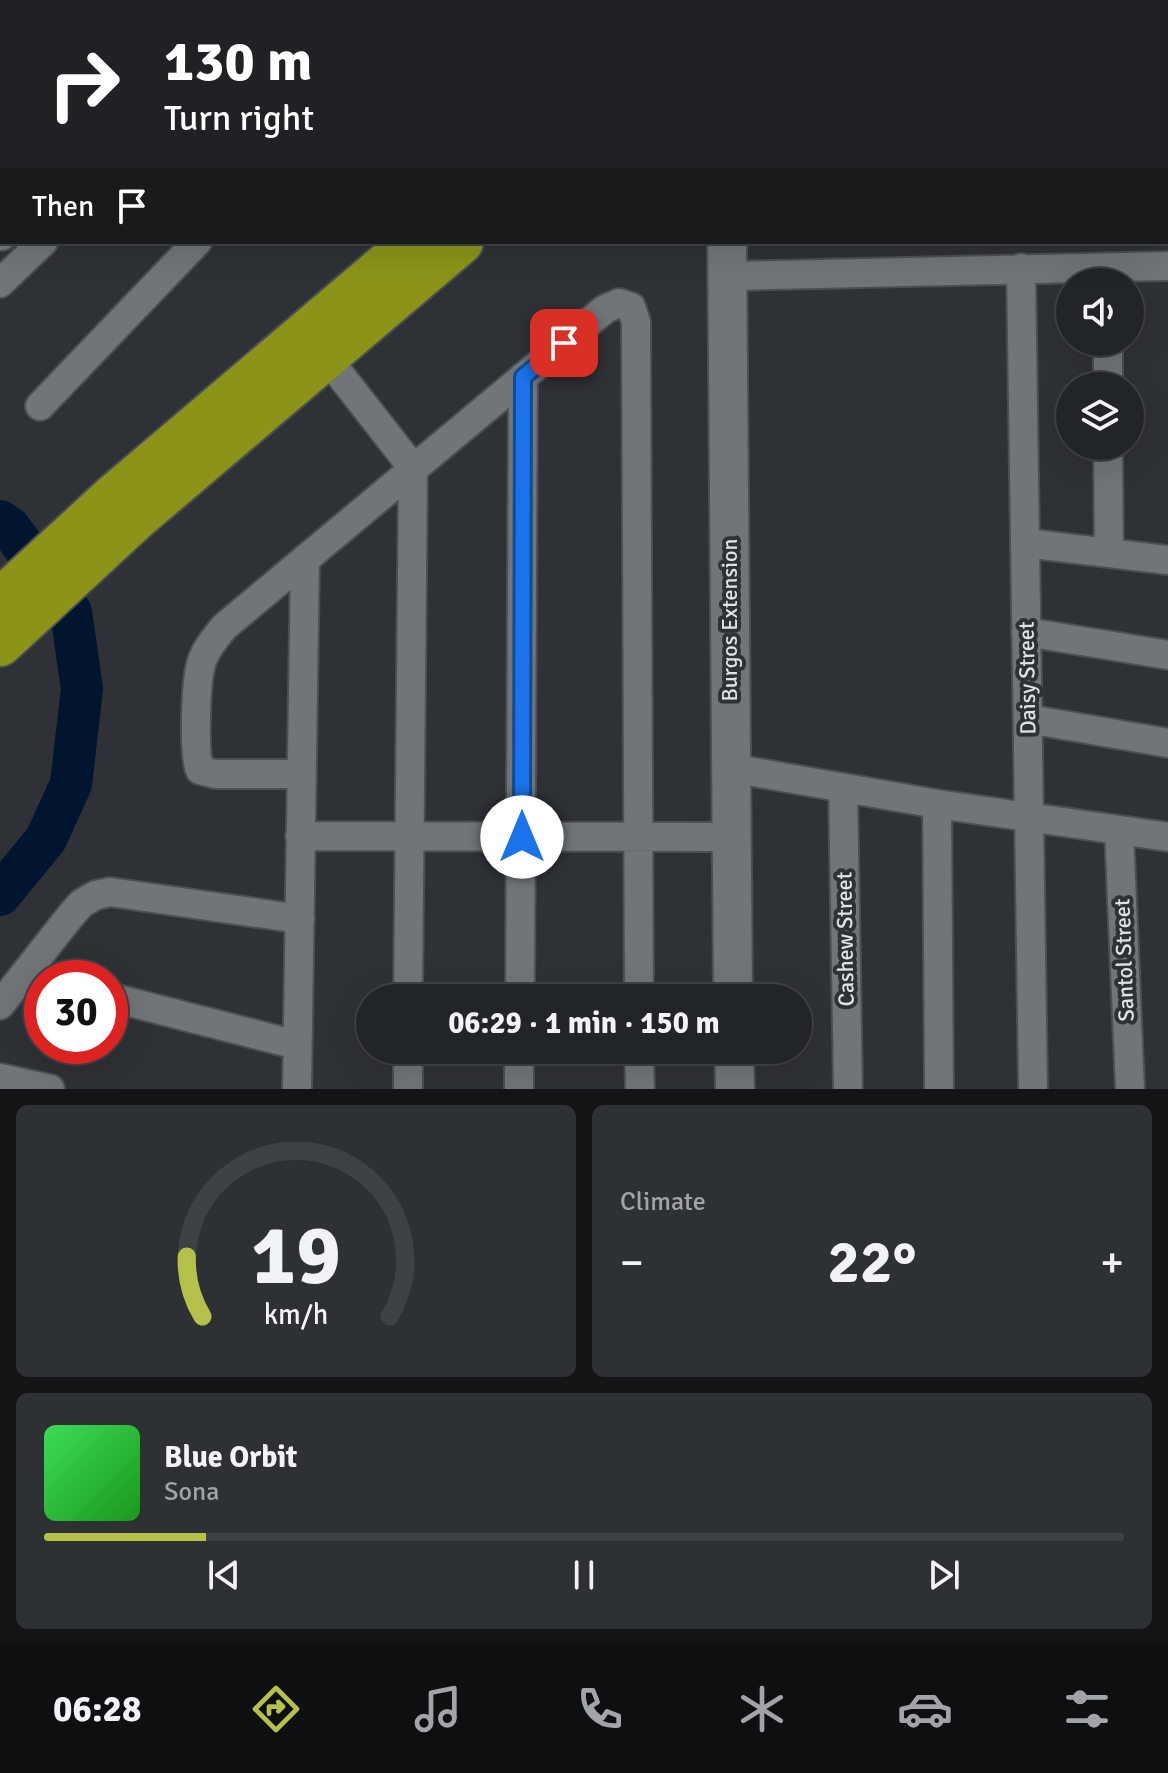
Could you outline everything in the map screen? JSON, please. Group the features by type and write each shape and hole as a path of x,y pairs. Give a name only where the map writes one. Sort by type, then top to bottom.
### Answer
{"highway":[{"path":"316,344 411,244"},
{"path":"0,601 124,507 316,344 458,244"},
{"path":"0,644 124,507"}],"main road":[{"name":"Burgos Extension","path":"727,259 733,984"},
{"path":"734,1064 735,1089"}],"street":[{"path":"0,283 41,244"},
{"path":"40,406 195,244"},
{"path":"727,259 1056,270"},
{"path":"1144,269 1168,266"},
{"name":"Daisy Street","path":"1021,268 1033,1089"},
{"path":"302,774 207,773 200,770 196,753 201,664 209,646 224,627 605,309 619,303 631,307 636,322 639,984"},
{"path":"316,344 413,468 408,984"},
{"path":"520,984 523,377"},
{"path":"1108,460 1109,553"},
{"path":"1025,543 1168,560"},
{"path":"297,1089 305,559"},
{"path":"1026,632 1168,655"},
{"path":"1028,719 1168,743"},
{"path":"730,768 937,804 1168,837"},
{"name":"Cashew Street","path":"843,789 848,1089"},
{"path":"937,804 939,1089"},
{"name":"Santol Street","path":"1119,830 1130,1089"},
{"path":"300,836 731,837"},
{"path":"44,960 72,914 82,903 96,895 126,894 300,919"},
{"path":"0,1005 24,985"},
{"path":"128,1002 297,1045"},
{"path":"408,1064 408,1089"},
{"path":"519,1064 519,1089"},
{"path":"639,1064 640,1089"},
{"path":"0,1078 50,1089"}],"waterway":[{"path":"0,521 10,528 71,612 82,689 71,784 46,839 0,895"}],"route":[{"path":"522,837 523,377 564,343"}]}
